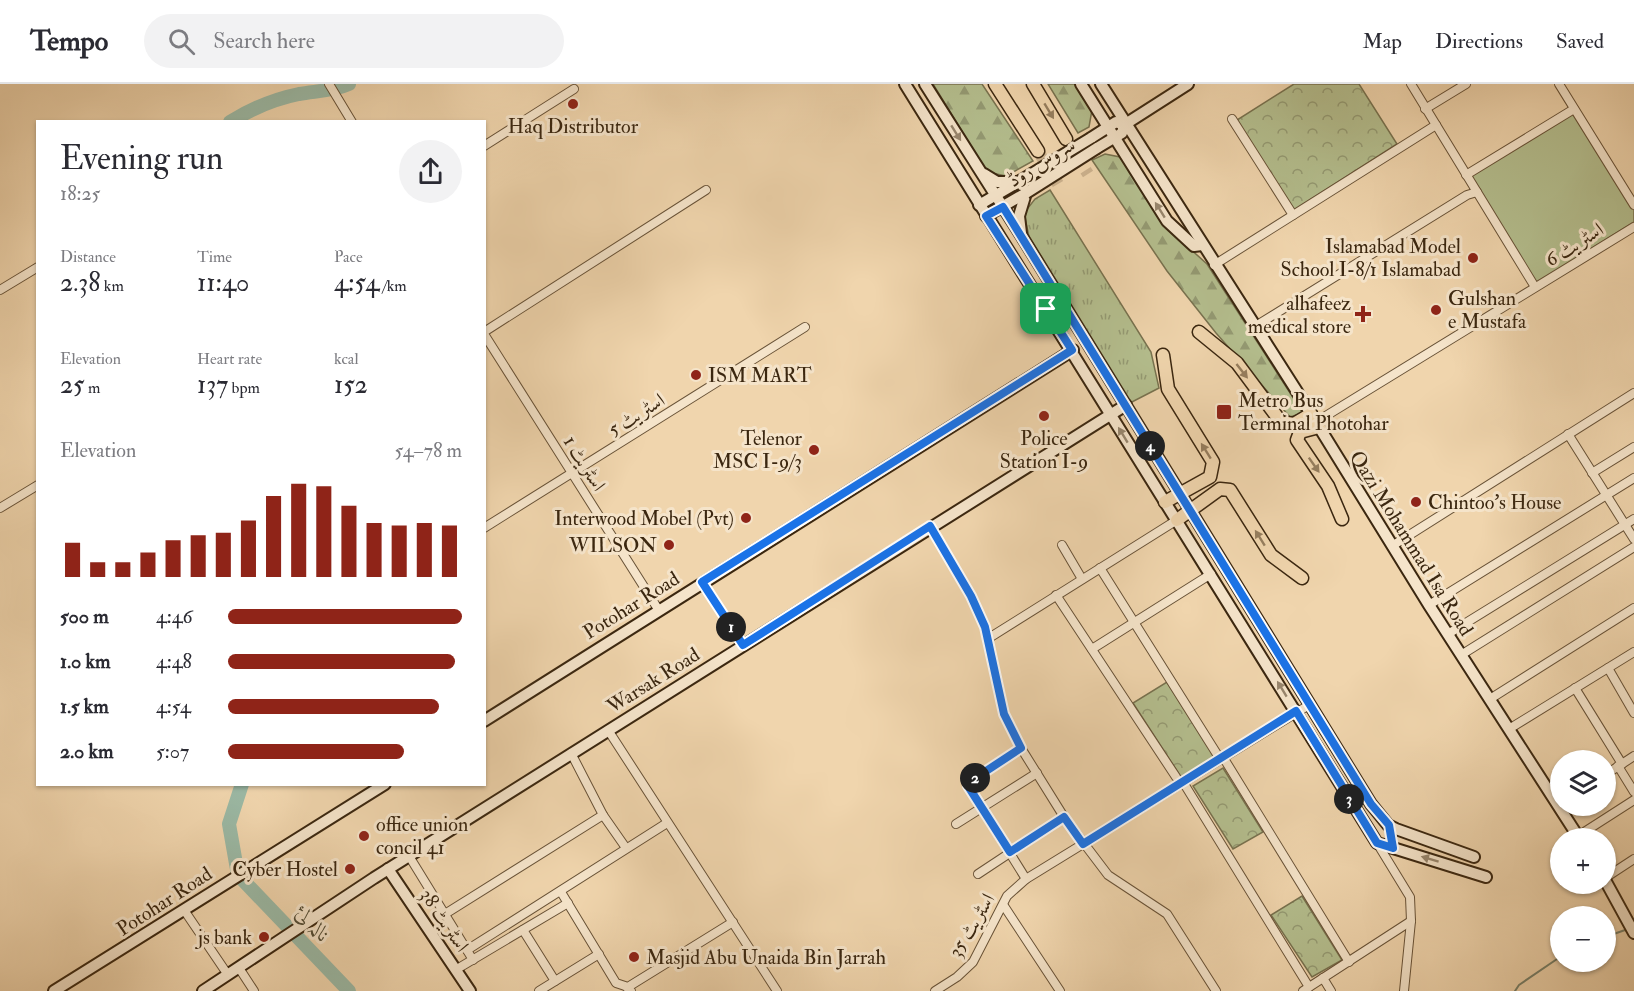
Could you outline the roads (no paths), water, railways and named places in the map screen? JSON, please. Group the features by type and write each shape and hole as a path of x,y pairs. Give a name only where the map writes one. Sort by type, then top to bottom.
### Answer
{"main road":[{"path":"995,84 1038,151"},
{"path":"1033,84 1066,139"},
{"path":"1199,332 1237,363 1281,422 1294,424 1315,421"},
{"path":"1162,355 1168,388 1213,462 1210,477 1165,502"},
{"path":"1315,421 1300,432 1297,440 1328,486 1342,519"},
{"path":"1177,520 1220,489 1230,490 1271,555 1302,578"}],"street":[{"path":"329,84 351,120"},
{"path":"905,84 1252,639 1410,897 1411,921 1404,991"},
{"path":"925,84 1024,240 1371,804 1389,825 1434,844 1474,857"},
{"path":"1081,84 1169,224 1194,246 1202,245"},
{"name":"Qazi Mohammad Isa Road","path":"1101,84 1429,605 1550,791"},
{"path":"1125,125 1188,84"},
{"path":"1411,84 1535,287"},
{"path":"1425,109 1466,84"},
{"path":"1559,84 1634,205"},
{"path":"486,145 574,89"},
{"path":"1466,175 1574,109"},
{"path":"1232,119 1293,215"},
{"name":"سروس روڈ","path":"1116,122 1125,125 1122,133 1003,207 983,211 996,196 1116,122"},
{"path":"1214,264 1436,125"},
{"path":"979,169 997,182 1020,181"},
{"path":"486,332 706,190"},
{"path":"1254,327 1433,216 1477,192"},
{"path":"1024,240 1019,216 1026,193"},
{"name":"اسٹریٹ 6","path":"1315,421 1634,227"},
{"path":"0,290 36,268"},
{"name":"اسٹریٹ 5","path":"486,527 805,327"},
{"name":"اسٹریٹ 1","path":"486,336 658,609"},
{"name":"Potohar Road","path":"486,720 658,609 1072,350"},
{"path":"1392,546 1634,393"},
{"name":"Warsak Road","path":"203,991 388,869 930,526 1126,405"},
{"path":"1568,434 1634,540"},
{"path":"1592,473 1634,447"},
{"path":"1429,605 1634,478"},
{"path":"0,508 36,486"},
{"path":"1448,634 1634,519"},
{"path":"989,638 1177,520"},
{"path":"930,526 971,596 989,638 1004,714 1021,748 1083,844 1108,875 1167,914 1216,991"},
{"path":"1062,545 1082,579"},
{"path":"1461,655 1634,547"},
{"path":"1100,568 1349,962"},
{"path":"1092,649 1211,574"},
{"path":"702,582 743,645"},
{"path":"1056,596 1180,779 1306,989 1411,921"},
{"path":"1490,699 1634,608"},
{"path":"1252,639 1265,631"},
{"path":"1509,729 1634,652"},
{"path":"1608,668 1634,713"},
{"path":"1575,688 1634,792"},
{"name":"اسٹریٹ 35","path":"939,990 973,962 996,914 1004,906 1007,896 1026,879 1180,779 1222,758 1309,705"},
{"path":"608,730 777,991"},
{"path":"1021,748 969,784 968,789 1026,879"},
{"path":"571,753 603,814 626,848"},
{"path":"1616,768 1634,756"},
{"path":"956,824 1037,773"},
{"name":"Potohar Road","path":"54,991 382,786"},
{"path":"1592,828 1634,800"},
{"path":"445,914 603,814"},
{"path":"978,874 1064,817"},
{"path":"467,950 667,823"},
{"path":"1389,825 1393,848"},
{"path":"1377,843 1486,877"},
{"path":"409,856 473,960"},
{"path":"1616,874 1634,859"},
{"name":"اسٹریٹ 38","path":"388,869 470,991"},
{"path":"561,892 616,983 628,988"},
{"path":"1612,894 1634,933"},
{"path":"457,969 568,903"},
{"path":"1004,906 1060,991"},
{"path":"184,910 228,975"},
{"path":"616,991 628,988 733,922"},
{"path":"523,930 555,981"},
{"path":"539,991 599,954"},
{"path":"239,968 254,991"},
{"path":"1323,978 1331,991"}],"waterway":[{"name":"نالہ لئ","path":"234,120 254,109 281,99 349,84"},
{"name":"نالہ لئ","path":"241,786 229,824 238,875 349,991"},
{"path":"1616,933 1628,929"},
{"path":"1515,991 1519,985 1550,964"}],"tunnel":[{"path":"1066,140 1088,174"},
{"path":"1038,151 1058,184"}],"place":[{"name":"Haq Distributor","path":"573,104"},
{"name":"Islamabad Model School I-8/1 Islamabad","path":"1473,258"},
{"name":"Gulshan e Mustafa","path":"1436,310"},
{"name":"alhafeez medical store","path":"1363,314"},
{"name":"ISM MART","path":"696,375"},
{"name":"Metro Bus Terminal Photohar","path":"1224,412"},
{"name":"Police Station I-9","path":"1044,416"},
{"name":"Telenor MSC I-9/3","path":"814,450"},
{"name":"Chintoo's House","path":"1416,502"},
{"name":"Interwood Mobel (Pvt)","path":"746,518"},
{"name":"WILSON","path":"669,545"},
{"name":"office union concil 41","path":"364,836"},
{"name":"Cyber Hostel","path":"350,869"},
{"name":"js bank","path":"264,937"},
{"name":"Masjid Abu Unaida Bin Jarrah","path":"634,957"}]}
